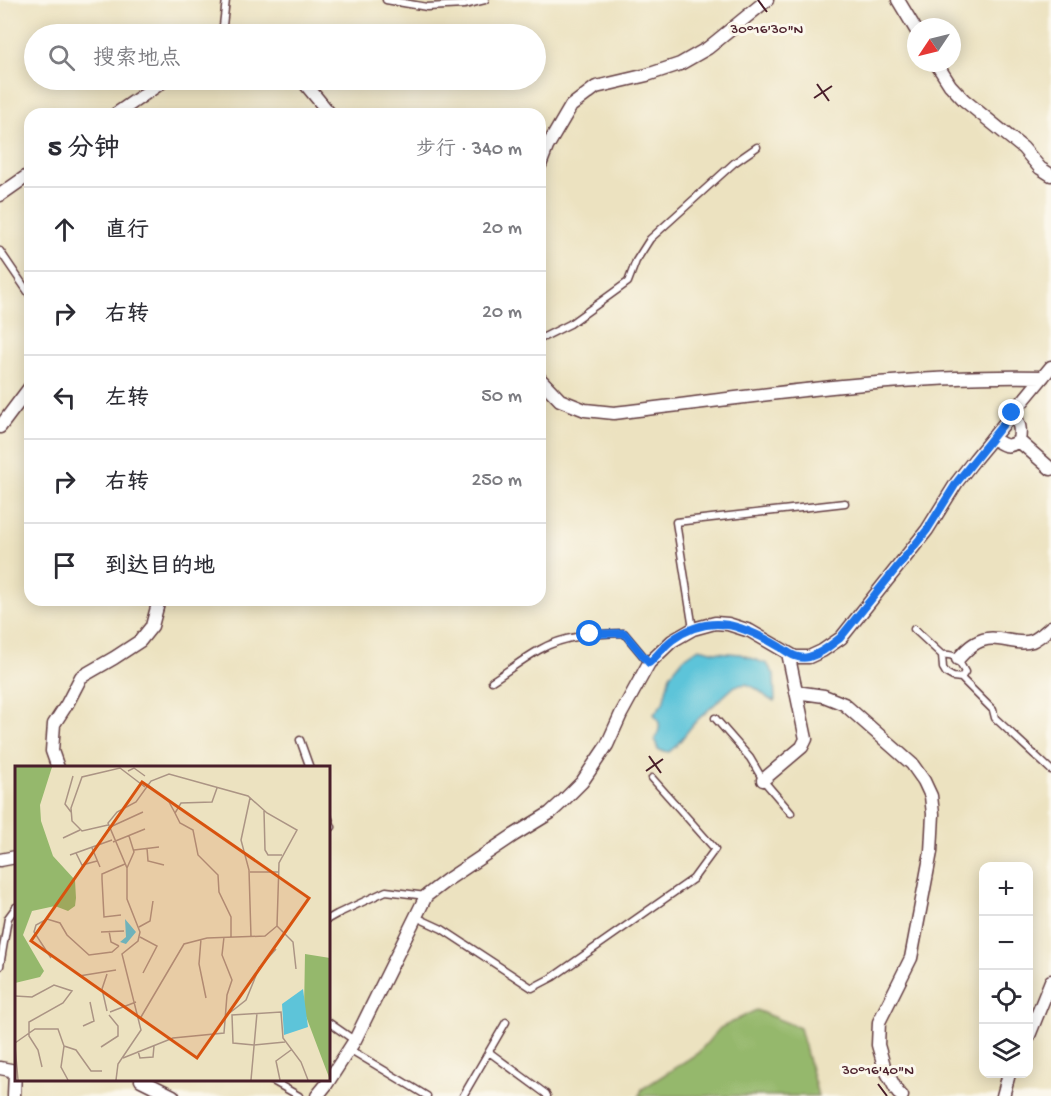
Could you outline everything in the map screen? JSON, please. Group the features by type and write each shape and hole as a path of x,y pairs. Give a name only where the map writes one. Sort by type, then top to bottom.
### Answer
{"street":[{"path":"546,150 571,106 596,87 647,75 680,64 708,48 767,0"},
{"path":"898,0 909,18"},
{"path":"941,72 950,86 964,100 1023,148 1040,168 1051,175"},
{"path":"125,108 151,90"},
{"path":"310,90 325,108"},
{"path":"0,195 24,178"},
{"path":"546,385 560,400 585,410 614,413 879,382 1047,372"},
{"path":"330,1079 352,1045 426,896 549,813 582,782 607,745 649,663 672,641 693,629 715,623 728,624 750,631 795,657 809,657 840,638 927,530 957,482 1047,372"},
{"path":"0,427 24,395"},
{"path":"992,438 1005,446 1011,446 1019,441 1021,430 1012,413"},
{"path":"1019,441 1051,469"},
{"path":"57,766 52,750 54,724 81,677 140,641 152,626 157,606"},
{"path":"958,659 975,643 986,639 998,638 1025,642 1034,640 1051,627"},
{"path":"763,780 802,747 806,739 788,653"},
{"path":"796,692 824,696 844,704 912,764 931,795 933,814 931,852 910,958 879,1022 878,1045 885,1069 902,1096"},
{"path":"0,860 15,857"},
{"path":"1033,1028 1051,981"},
{"path":"0,1068 15,1071"},
{"path":"1003,1096 1008,1078"},
{"path":"14,1096 15,1081"},
{"path":"143,1081 174,1096"},
{"path":"317,1096 329,1081"}],"lane":[{"path":"223,24 226,0"},
{"path":"386,0 427,7 464,5 485,0"},
{"path":"546,336 570,324 628,282 636,261 650,239 734,163 757,147"},
{"path":"0,251 24,286"},
{"path":"693,629 676,522 845,503"},
{"path":"914,629 942,655 943,668 946,673 961,678 993,710 995,718 1051,770"},
{"path":"492,681 539,650 561,641 590,634 624,633 649,663"},
{"path":"942,655 950,654 958,659 965,672 961,678"},
{"path":"715,718 750,758 763,780 791,813"},
{"path":"300,740 309,766"},
{"path":"415,917 442,929 532,988 553,977 693,879 715,849 652,778"},
{"path":"330,918 386,891 426,896"},
{"path":"0,966 8,918 15,908"},
{"path":"463,1096 506,1022"},
{"path":"330,1024 352,1045 427,1096"},
{"path":"489,1052 547,1096"},
{"path":"273,1081 299,1096"}],"green space":[{"path":"756,1010 800,1028 818,1096 639,1096 642,1089 698,1053 720,1028"}],"water":[{"path":"699,648 740,654 767,664 774,674 775,701 746,684 735,686 695,722 669,752 658,750 655,740 659,724 654,714 663,703 670,675 683,659"}],"route":[{"path":"590,634 624,633 649,663 672,641 693,629 715,623 728,624 750,631 795,657 809,657 822,651 840,638 927,530 957,482 1012,413"}]}
